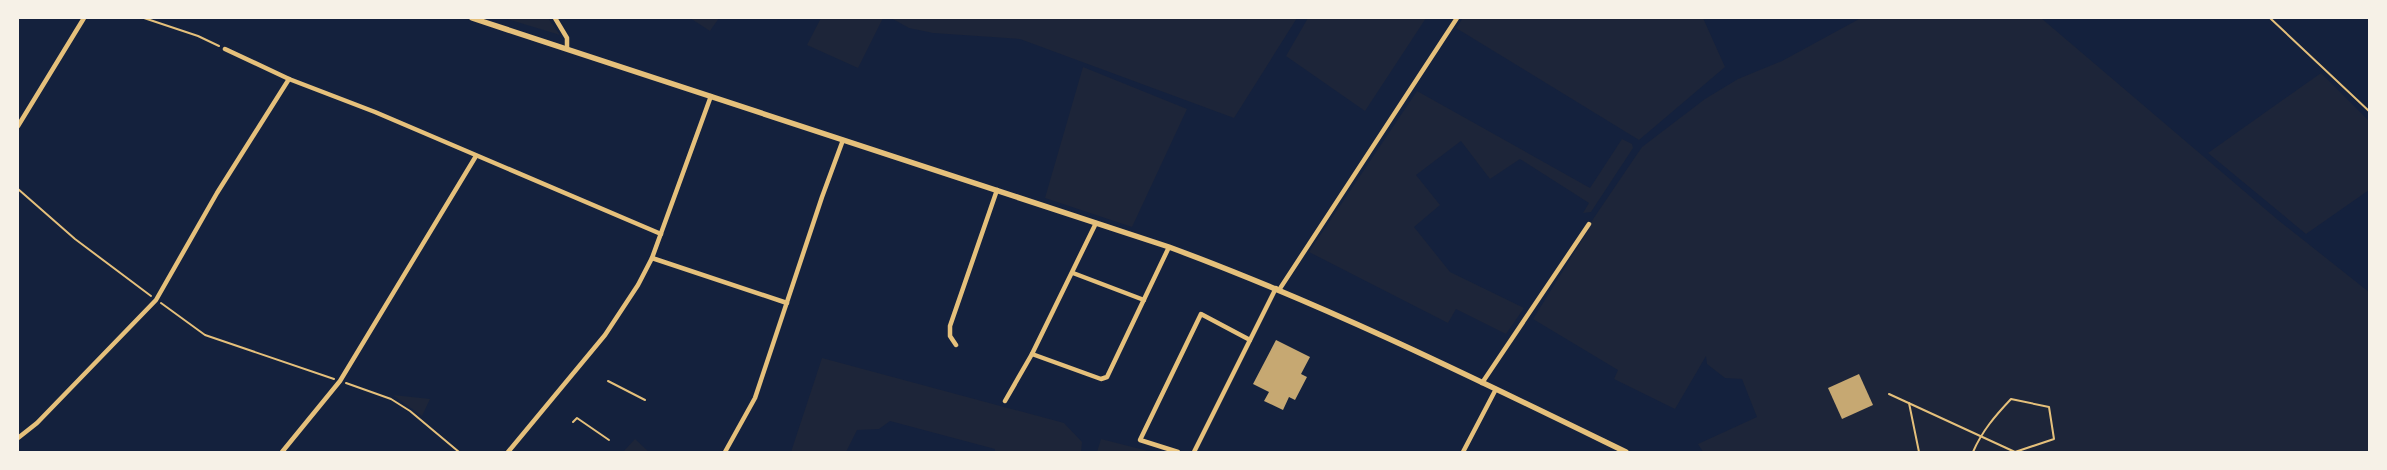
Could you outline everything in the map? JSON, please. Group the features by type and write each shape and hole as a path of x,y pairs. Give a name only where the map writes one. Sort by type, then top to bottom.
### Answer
{"street":[{"path":"18,126 84,18"},
{"path":"472,18 1169,247 1278,289 1482,382 1626,452"},
{"path":"555,18 567,38 567,48"},
{"path":"1194,452 1250,340 1278,289 1458,18"},
{"path":"225,49 290,79 376,112 661,234"},
{"path":"18,438 37,423 156,300 217,193 290,79"},
{"path":"508,452 605,335 627,304 652,258 711,96"},
{"path":"724,452 755,398 843,140"},
{"path":"282,452 340,381 476,156"},
{"path":"956,345 950,336 950,326 997,190"},
{"path":"1005,401 1032,354 1096,223"},
{"path":"1482,382 1589,224"},
{"path":"1032,354 1104,379 1169,247"},
{"path":"652,258 787,303"},
{"path":"1073,273 1144,300"},
{"path":"1178,452 1140,440 1201,314 1250,340"},
{"path":"1463,452 1496,389"}],"path":[{"path":"144,18 198,36 225,49"},
{"path":"2270,18 2370,112"},
{"path":"18,188 75,239 206,335 391,399 410,411 459,452"},
{"path":"608,381 645,400"},
{"path":"1889,394 1908,403 1980,436 2015,452 2054,439 2049,407 2011,399 1980,436 1973,452"},
{"path":"1908,403 1919,452"},
{"path":"573,422 577,418 609,440"}],"shaded area":[{"path":"504,18 548,18 560,35"},
{"path":"690,18 719,18 710,31"},
{"path":"821,18 883,18 858,68 807,45"},
{"path":"891,18 1297,18 1234,118 1020,39 933,33 909,28"},
{"path":"1308,18 1426,18 1365,111 1286,56"},
{"path":"1463,18 1703,18 1725,67 1639,140 1456,28"},
{"path":"1861,18 2041,18 2278,220 2369,292 2369,452 1703,452 1698,444 1757,417 1742,379 1725,378 1707,364 1706,356 1675,409 1614,379 1618,370 1533,319 1589,229 1587,228 1642,147 1705,99 1738,79 1782,61"},
{"path":"1083,67 1187,109 1132,227 1045,198"},
{"path":"2321,73 2369,121 2369,190 2306,234 2208,153"},
{"path":"1417,91 1590,188 1622,139 1632,144 1633,148 1591,212 1583,213 1589,203 1520,159 1490,179 1461,141 1416,175 1440,205 1414,227 1450,272 1524,308 1506,334 1456,309 1448,323 1309,252"},
{"path":"822,358 1064,423 1082,442 1081,452 995,452 995,449 890,421 879,429 857,430 846,452 791,452"},
{"path":"393,395 430,399 422,416"},
{"path":"635,439 649,452 623,452"},
{"path":"1101,439 1152,452 1097,452"}],"building":[{"path":"1276,340 1310,357 1301,374 1307,377 1295,400 1289,397 1283,410 1264,401 1269,392 1253,384"},
{"path":"1859,374 1873,405 1842,419 1828,388"}]}
